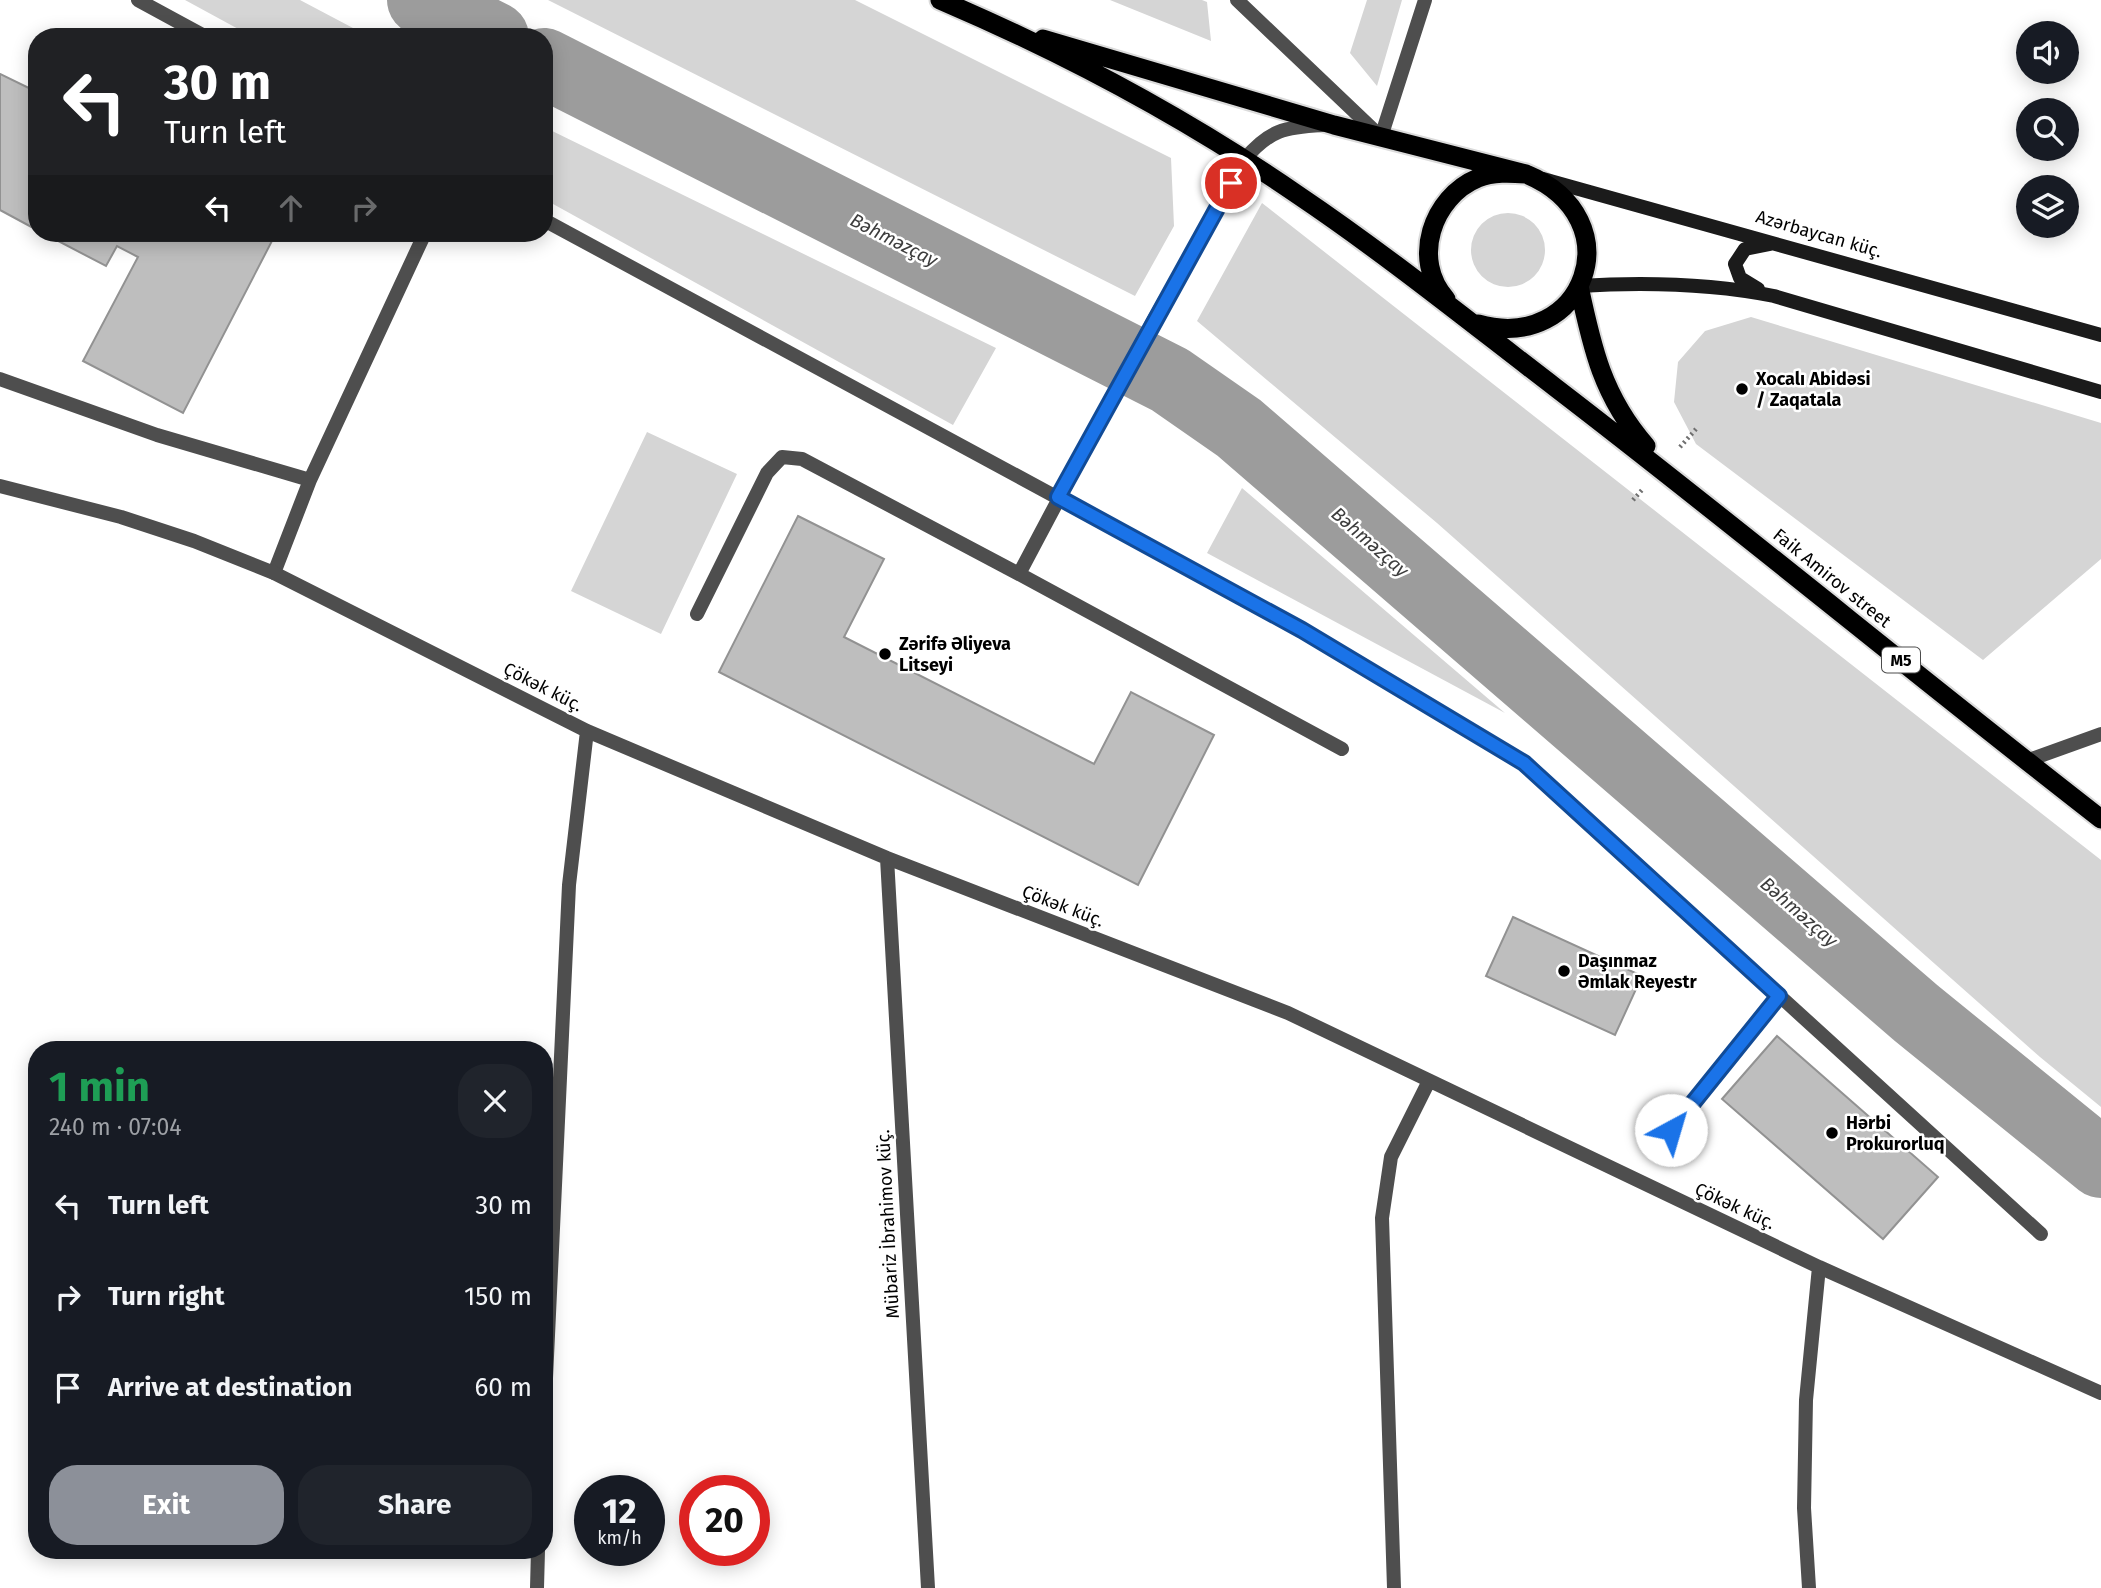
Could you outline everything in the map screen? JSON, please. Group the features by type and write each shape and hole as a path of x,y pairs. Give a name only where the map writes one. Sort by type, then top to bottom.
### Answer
{"highway":[{"path":"940,0 1002,26 1172,116 1300,196 1702,500"},
{"path":"1002,26 1334,125 1526,174 1548,183 1566,198 1579,217 1586,240 1586,263 1579,286 1566,305 1547,320 1525,328 1501,330 1478,324 1458,313 1442,295 1432,274 1428,250 1437,216 1458,189 1479,177 1502,172 1526,174"},
{"path":"1579,286 1591,342 1607,390 1619,412 1654,456 1702,500"},
{"name":"Faik Amirov street","path":"1702,500 2101,819"}],"main road":[{"name":"Azərbaycan küç.","path":"1526,174 1782,243 2101,335"},
{"path":"1774,296 1740,278 1735,264 1745,248 1754,244 1782,243"},
{"path":"1579,286 1648,282 1739,289 1774,296 2101,392"}],"street":[{"path":"138,0 189,28"},
{"path":"1237,0 1381,137 1425,0"},
{"path":"1019,574 1152,323 1244,160 1258,143 1274,132 1293,127 1334,125"},
{"path":"553,225 1302,630 1524,763 2041,1234"},
{"path":"274,573 310,480 421,242"},
{"path":"0,379 157,435 310,480"},
{"path":"696,614 767,473 782,457 802,458 1342,749"},
{"name":"Çökək küç.","path":"0,486 158,529 274,573 587,731 887,858 1288,1013 1352,1041 1429,1081 1819,1267 2101,1393"},
{"path":"553,1228 569,885 587,731"},
{"path":"2026,761 2101,734"},
{"name":"Mübariz İbrahimov küç.","path":"887,858 928,1588"},
{"path":"1671,1130 1779,996"},
{"path":"1395,1588 1382,1218 1391,1157 1429,1081"},
{"path":"1809,1588 1804,1508 1806,1400 1819,1267"},
{"path":"537,1588 538,1559"}],"shaded area":[{"path":"185,0 300,0 353,28 236,28"},
{"path":"548,0 855,0 1171,158 1174,226 1135,296"},
{"path":"1110,0 1207,2 1211,41"},
{"path":"1367,0 1402,0 1377,86 1350,53"},
{"path":"553,131 996,348 953,425 553,204"},
{"path":"1262,203 2101,860 2101,1107 2040,1057 1437,523 1197,321"},
{"path":"1501,213 1515,213 1529,219 1539,229 1545,250 1539,271 1529,281 1515,287 1501,287 1487,281 1477,271 1471,257 1471,243 1477,229 1487,219"},
{"path":"1751,317 2101,423 2101,559 1983,660 1696,444 1674,402 1678,362 1705,331"},
{"path":"647,432 737,474 661,634 571,591"},
{"path":"1242,488 1505,713 1207,553"}],"building":[{"path":"0,74 28,88 28,225 0,210"},
{"path":"60,242 271,242 183,413 83,361 138,257 117,246 106,266"},
{"path":"798,516 884,559 844,637 1094,764 1131,692 1214,735 1138,885 719,672"},
{"path":"1513,917 1642,976 1615,1035 1486,976"},
{"path":"1777,1036 1938,1177 1883,1239 1722,1099"}],"waterway":[{"name":"Bəhməzçay","path":"422,0 476,28"},
{"name":"Bəhməzçay","path":"553,68 1170,380 1239,428 1916,1013 2101,1163"}],"place":[{"name":"Xocalı Abidəsi / Zaqatala","path":"1742,389"},
{"name":"Zərifə Əliyeva Litseyi","path":"885,654"},
{"name":"Daşınmaz Əmlak Reyestr","path":"1564,971"},
{"name":"Hərbi Prokurorluq","path":"1832,1133"}],"route":[{"path":"1231,183 1058,497 1302,630 1524,763 1779,996 1671,1130"}]}
